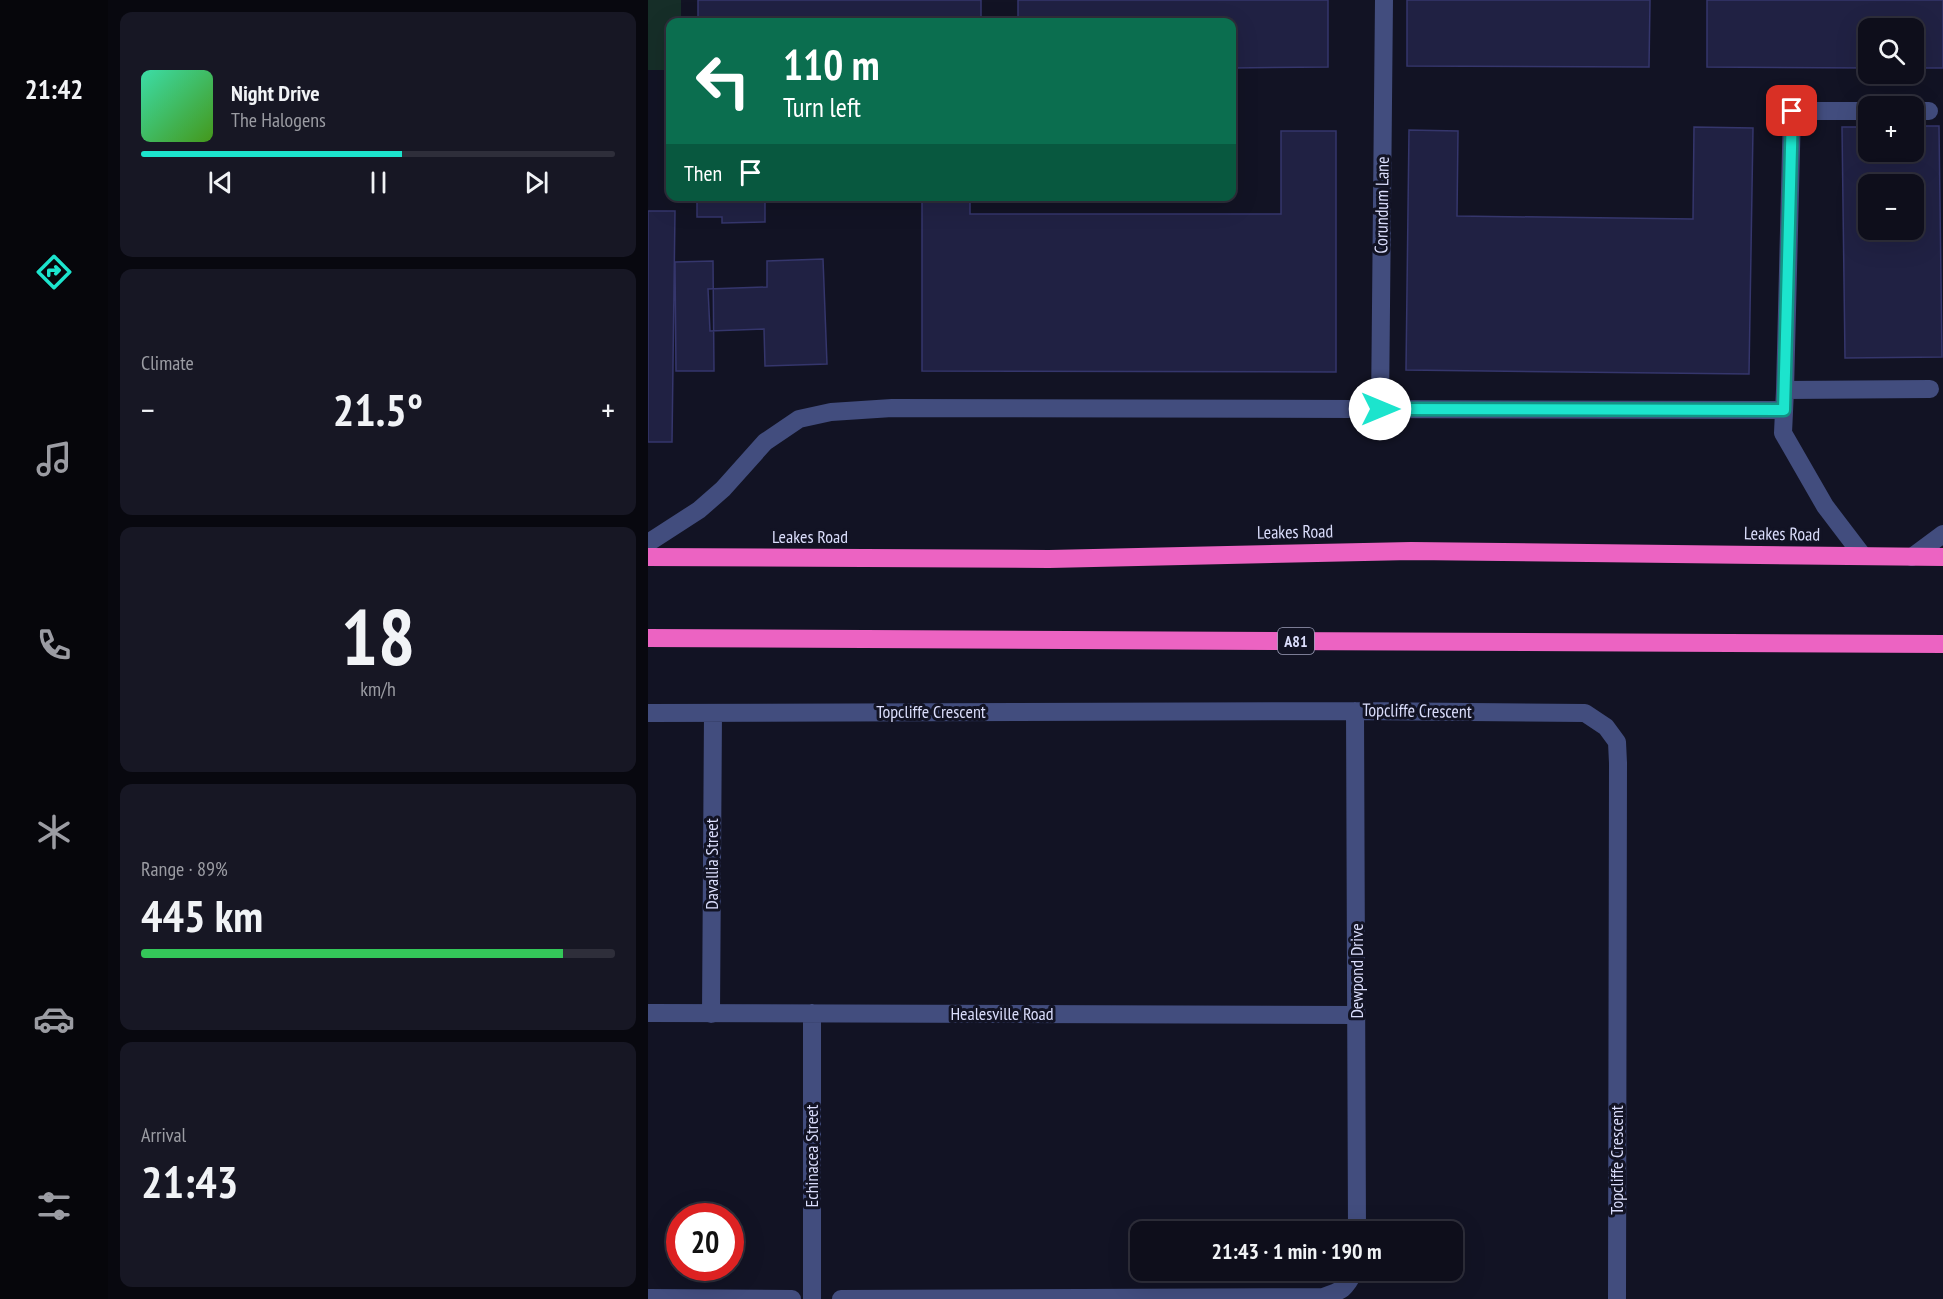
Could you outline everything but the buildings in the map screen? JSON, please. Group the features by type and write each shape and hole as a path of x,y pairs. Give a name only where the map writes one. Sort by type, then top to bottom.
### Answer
{"highway":[{"name":"Leakes Road","path":"648,557 1049,558 1411,551 1943,557"},
{"name":"A81","path":"648,638 1943,644"}],"street":[{"name":"Corundum Lane","path":"1380,409 1384,0"},
{"path":"1858,111 1792,111 1783,433 1826,506 1863,556"},
{"path":"1785,390 1930,389"},
{"path":"648,543 699,510 723,489 765,442 799,418 831,412 892,408 1784,410"},
{"path":"1912,557 1943,534"},
{"name":"Topcliffe Crescent","path":"648,713 1355,711 1585,713 1606,727 1617,742 1617,1299"},
{"name":"Dewpond Drive","path":"1355,711 1357,1221"},
{"name":"Davallia Street","path":"711,1014 713,713"},
{"name":"Healesville Road","path":"648,1013 1357,1015"},
{"name":"Echinacea Street","path":"812,1013 812,1299"},
{"path":"841,1299 1323,1298 1338,1293 1348,1281"},
{"path":"648,1298 792,1299"}],"green space":[{"path":"648,0 681,0 681,18 666,18 666,70 648,70"}],"route":[{"path":"1380,409 1784,410 1792,111"}]}
